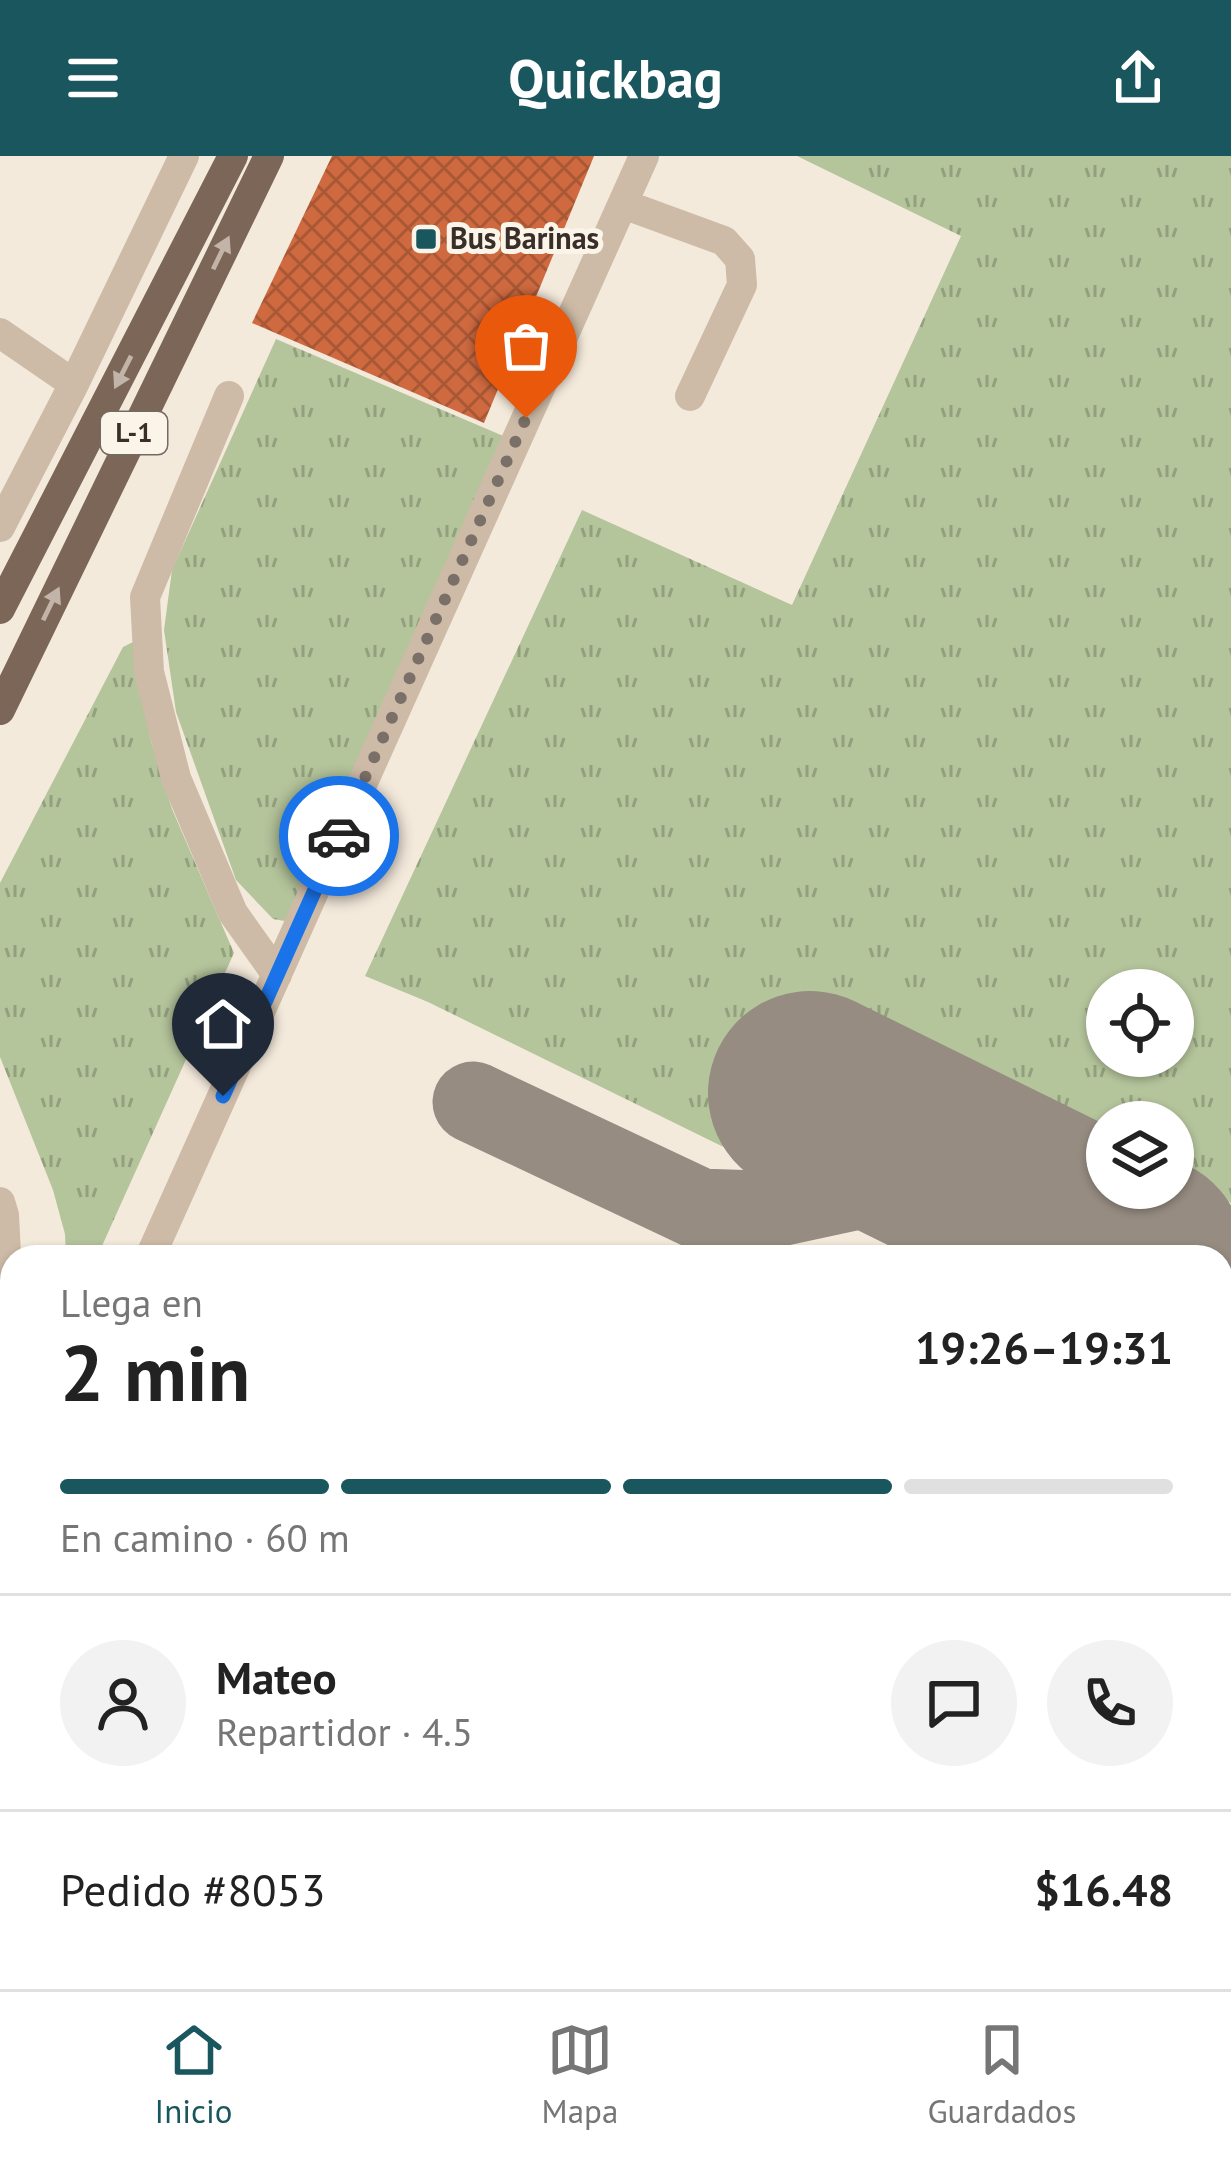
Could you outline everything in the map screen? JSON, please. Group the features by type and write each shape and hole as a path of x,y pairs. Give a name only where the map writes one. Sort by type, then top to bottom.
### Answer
{"main road":[{"name":"L-1","path":"0,609 233,156"},
{"name":"L-1","path":"0,710 269,156"}],"street":[{"name":"L-1","path":"0,527 184,156"},
{"path":"155,1245 644,156"},
{"path":"622,204 724,241 740,260 742,285 690,396"},
{"path":"0,333 74,384"},
{"path":"230,396 145,597 149,672 176,778 232,913 277,975"},
{"path":"0,1202 6,1245"}],"green space":[{"path":"797,156 1231,156 1231,1203 1194,1184 1194,1101 1086,1101 1086,1132 831,1008 748,1159 428,1002 365,976 582,510 792,605 961,236"},
{"path":"276,339 508,438 296,923 273,919 236,880 176,712 164,630 172,570"},
{"path":"133,642 151,741 172,809 234,953 102,1245 65,1245 53,1190 0,1057 0,883 123,647"}],"building":[{"name":"Bus Barinas","path":"332,156 594,156 484,423 252,323"}],"taxiway":[{"path":"473,1102 700,1209 756,1211 960,1167"},
{"path":"955,1245 987,1223 1027,1215 1049,1217 1106,1238"}],"runway":[{"path":"810,1093 1119,1245"}],"way so far":[{"path":"339,836 526,418"}],"place":[{"name":"Bus Barinas","path":"426,239"}],"route":[{"path":"223,1096 339,836"}]}
